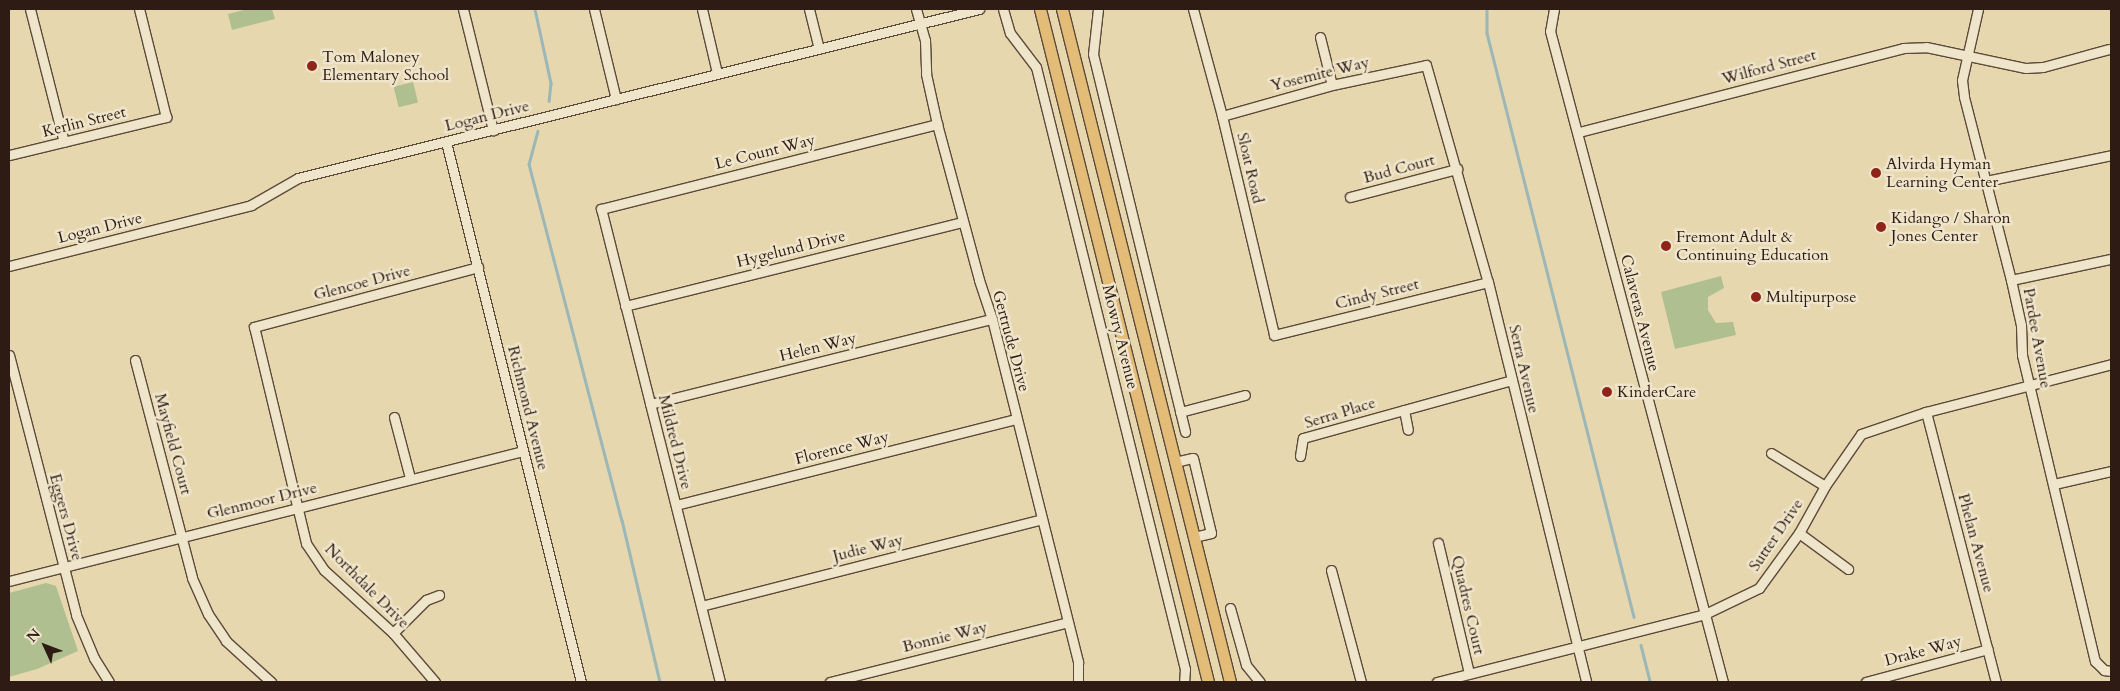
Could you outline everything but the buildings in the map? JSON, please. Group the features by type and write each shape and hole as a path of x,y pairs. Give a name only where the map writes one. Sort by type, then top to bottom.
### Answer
{"main road":[{"name":"Mowry Avenue","path":"1040,9 1208,682"},
{"name":"Mowry Avenue","path":"1062,9 1230,682"}],"street":[{"path":"30,9 64,142"},
{"name":"Kerlin Street","path":"9,155 166,117 139,9"},
{"path":"463,9 493,130"},
{"path":"594,9 616,99"},
{"path":"702,9 718,74"},
{"path":"809,9 819,48"},
{"name":"Gertrude Drive","path":"916,9 925,40 926,74 937,124 963,222 992,318 1078,662 1078,682"},
{"name":"Logan Drive","path":"9,266 251,206 298,178 920,22 979,9"},
{"name":"Mowry Avenue","path":"1004,9 1010,33 1036,67 1185,670 1184,682"},
{"path":"1098,9 1093,54 1185,432"},
{"name":"Sloat Road","path":"1193,9 1222,116 1274,335"},
{"name":"Calaveras Avenue","path":"1554,9 1550,31 1579,132 1648,406 1723,682"},
{"name":"Pardee Avenue","path":"1978,9 1962,80 1964,97 2011,280 2029,384 2095,660 2107,671"},
{"path":"1320,37 1332,85"},
{"name":"Wilford Street","path":"1579,132 1903,48 1926,47 1968,54 2026,68 2043,67 2109,49"},
{"name":"Yosemite Way","path":"1222,116 1332,85 1426,65"},
{"name":"Serra Avenue","path":"1426,65 1488,282 1535,483 1586,682"},
{"name":"Le Count Way","path":"601,208 937,124"},
{"name":"Richmond Avenue","path":"446,142 581,682"},
{"path":"1986,181 2111,155"},
{"name":"Bud Court","path":"1350,197 1457,169"},
{"name":"Mildred Drive","path":"601,208 720,682"},
{"name":"Hygelund Drive","path":"625,306 963,222"},
{"path":"2011,280 2111,259"},
{"name":"Glencoe Drive","path":"254,327 478,267"},
{"name":"Cindy Street","path":"1274,335 1488,282"},
{"name":"Helen Way","path":"650,404 992,318"},
{"name":"Northdale Drive","path":"254,327 295,509 306,543 316,561 393,633 435,682"},
{"name":"Eggers Drive","path":"9,355 76,615 94,658 109,682"},
{"name":"Mayfield Court","path":"135,360 192,578 208,614 226,641 271,682"},
{"name":"Sutter Drive","path":"1437,682 1705,614 1759,588 1799,533 1825,486 1861,434 1926,412 2111,364"},
{"name":"Serra Place","path":"1300,456 1303,438 1512,380"},
{"path":"1180,412 1245,395"},
{"path":"1404,410 1408,430"},
{"name":"Phelan Avenue","path":"1926,412 1996,682"},
{"path":"394,417 410,478"},
{"name":"Florence Way","path":"676,506 1016,419"},
{"name":"Glenmoor Drive","path":"9,581 410,478 523,451"},
{"path":"1771,453 1825,486"},
{"path":"1175,462 1193,458 1211,533 1194,537"},
{"path":"2054,484 2111,470"},
{"name":"Judie Way","path":"701,606 1042,520"},
{"path":"1799,533 1848,569"},
{"name":"Quadres Court","path":"1438,544 1469,674"},
{"path":"1331,570 1361,682"},
{"path":"393,633 426,600 439,595"},
{"path":"1230,608 1246,665 1260,682"},
{"name":"Bonnie Way","path":"830,682 1068,622"},
{"name":"Drake Way","path":"1866,682 1988,649"}],"green space":[{"path":"248,9 272,9 275,19 232,30 228,14"},
{"path":"413,82 418,102 399,107 394,87"},
{"path":"1721,276 1724,288 1708,297 1708,310 1716,323 1733,322 1736,335 1675,349 1661,292"},
{"path":"46,583 56,586 78,651 37,669 9,677 9,593"}],"waterway":[{"path":"535,9 551,83 549,101"},
{"path":"1487,9 1487,33 1634,617"},
{"path":"538,131 529,164 622,520 660,682"},
{"path":"1641,645 1650,682"}],"place":[{"name":"Tom Maloney Elementary School","path":"312,66"},
{"name":"Alvirda Hyman Learning Center","path":"1876,173"},
{"name":"Kidango / Sharon Jones Center","path":"1881,227"},
{"name":"Fremont Adult & Continuing Education","path":"1666,246"},
{"name":"Multipurpose","path":"1756,297"},
{"name":"KinderCare","path":"1607,392"}]}
